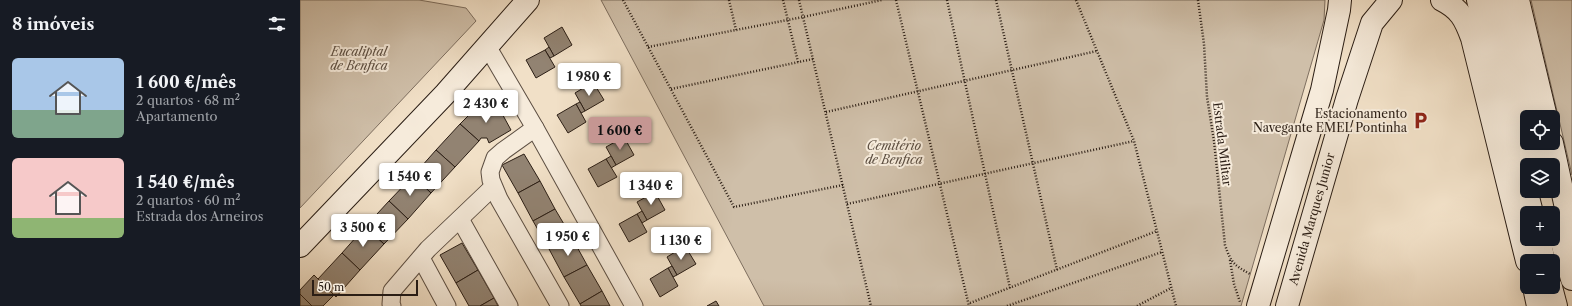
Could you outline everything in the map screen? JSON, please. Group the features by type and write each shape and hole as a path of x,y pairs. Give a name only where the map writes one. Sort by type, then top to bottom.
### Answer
{"main road":[{"path":"300,246 446,93 528,0"},
{"path":"1258,306 1322,90 1340,10 1340,0"},
{"name":"Avenida Marques Junior","path":"1288,306 1347,99 1372,23 1391,0"},
{"path":"1442,0 1452,5 1462,14 1472,38 1525,254"},
{"path":"1478,0 1530,206"},
{"path":"1498,0 1527,110"},
{"path":"1518,0 1544,110"},
{"path":"1554,150 1572,236"},
{"path":"1551,198 1572,278"},
{"path":"1535,294 1538,306"},
{"path":"1553,294 1556,306"}],"street":[{"path":"487,46 535,128 634,306"},
{"path":"535,128 502,151 495,158 490,172 493,187 560,306"},
{"path":"392,306 392,291 421,258 493,187"},
{"path":"460,219 509,306"},
{"path":"421,258 447,306"}],"path":[{"path":"623,0 734,207 843,185"},
{"path":"729,0 736,30"},
{"path":"783,0 798,62"},
{"path":"799,0 872,306"},
{"path":"648,47 882,0"},
{"path":"896,0 970,305 1157,231"},
{"path":"947,0 1010,288"},
{"path":"996,0 1057,270"},
{"path":"1076,0 1134,141 1176,306"},
{"name":"Estrada Militar","path":"1198,0 1204,44 1207,96 1214,140 1225,245 1234,284 1242,306"},
{"path":"826,112 1097,51"},
{"path":"670,89 813,59"},
{"path":"847,204 1134,141"},
{"path":"1007,306 1162,252"},
{"path":"1229,260 1235,266 1254,276"},
{"path":"1137,306 1172,288"}],"green space":[{"name":"Eucaliptal de Benfica","path":"300,0 419,0 466,8 476,21 300,208"},
{"name":"Cemitério de Benfica","path":"601,0 1325,0 1324,20 1241,306 764,306"},
{"path":"1531,0 1572,0 1572,175 1560,124 1560,110 1557,110"}],"building":[{"path":"562,27 572,45 554,56 544,38"},
{"path":"549,47 554,56 550,58 545,50"},
{"path":"545,50 555,67 536,78 526,60"},
{"path":"593,82 604,100 585,111 575,93"},
{"path":"580,102 585,111 581,113 576,104"},
{"path":"576,104 586,122 568,133 557,115"},
{"path":"478,106 499,108 511,130 489,143 487,138 481,138 479,141 460,124"},
{"path":"460,124 479,141 455,167 436,150"},
{"path":"624,137 634,155 616,165 606,147"},
{"path":"436,150 455,167 431,193 413,176"},
{"path":"524,154 540,181 518,193 502,165"},
{"path":"611,156 616,165 611,168 606,159"},
{"path":"606,159 617,177 598,187 588,169"},
{"path":"413,176 431,193 408,219 389,201"},
{"path":"540,181 555,209 533,221 518,193"},
{"path":"655,192 665,210 647,220 637,202"},
{"path":"389,201 408,219 384,244 365,227"},
{"path":"555,209 571,236 549,249 533,221"},
{"path":"642,211 647,220 642,223 637,214"},
{"path":"637,214 647,232 629,242 619,224"},
{"path":"365,227 384,244 360,270 342,253"},
{"path":"571,236 587,265 564,277 549,249"},
{"path":"462,243 478,270 456,283 440,255"},
{"path":"685,246 696,264 677,275 667,257"},
{"path":"342,253 360,270 336,297 318,279"},
{"path":"587,265 602,291 580,304 564,277"},
{"path":"672,266 677,275 673,277 668,268"},
{"path":"668,268 678,286 660,297 650,279"},
{"path":"478,270 494,298 480,306 469,306 456,283"},
{"path":"314,275 334,295 323,306 312,306 300,294 300,290"},
{"path":"602,291 610,306 581,306 580,304"},
{"path":"300,294 312,306 300,306"},
{"path":"494,298 498,306 480,306"},
{"path":"716,301 719,306 707,306"}],"place":[{"name":"Estacionamento Navegante EMEL Pontinha","path":"1420,121"}]}
